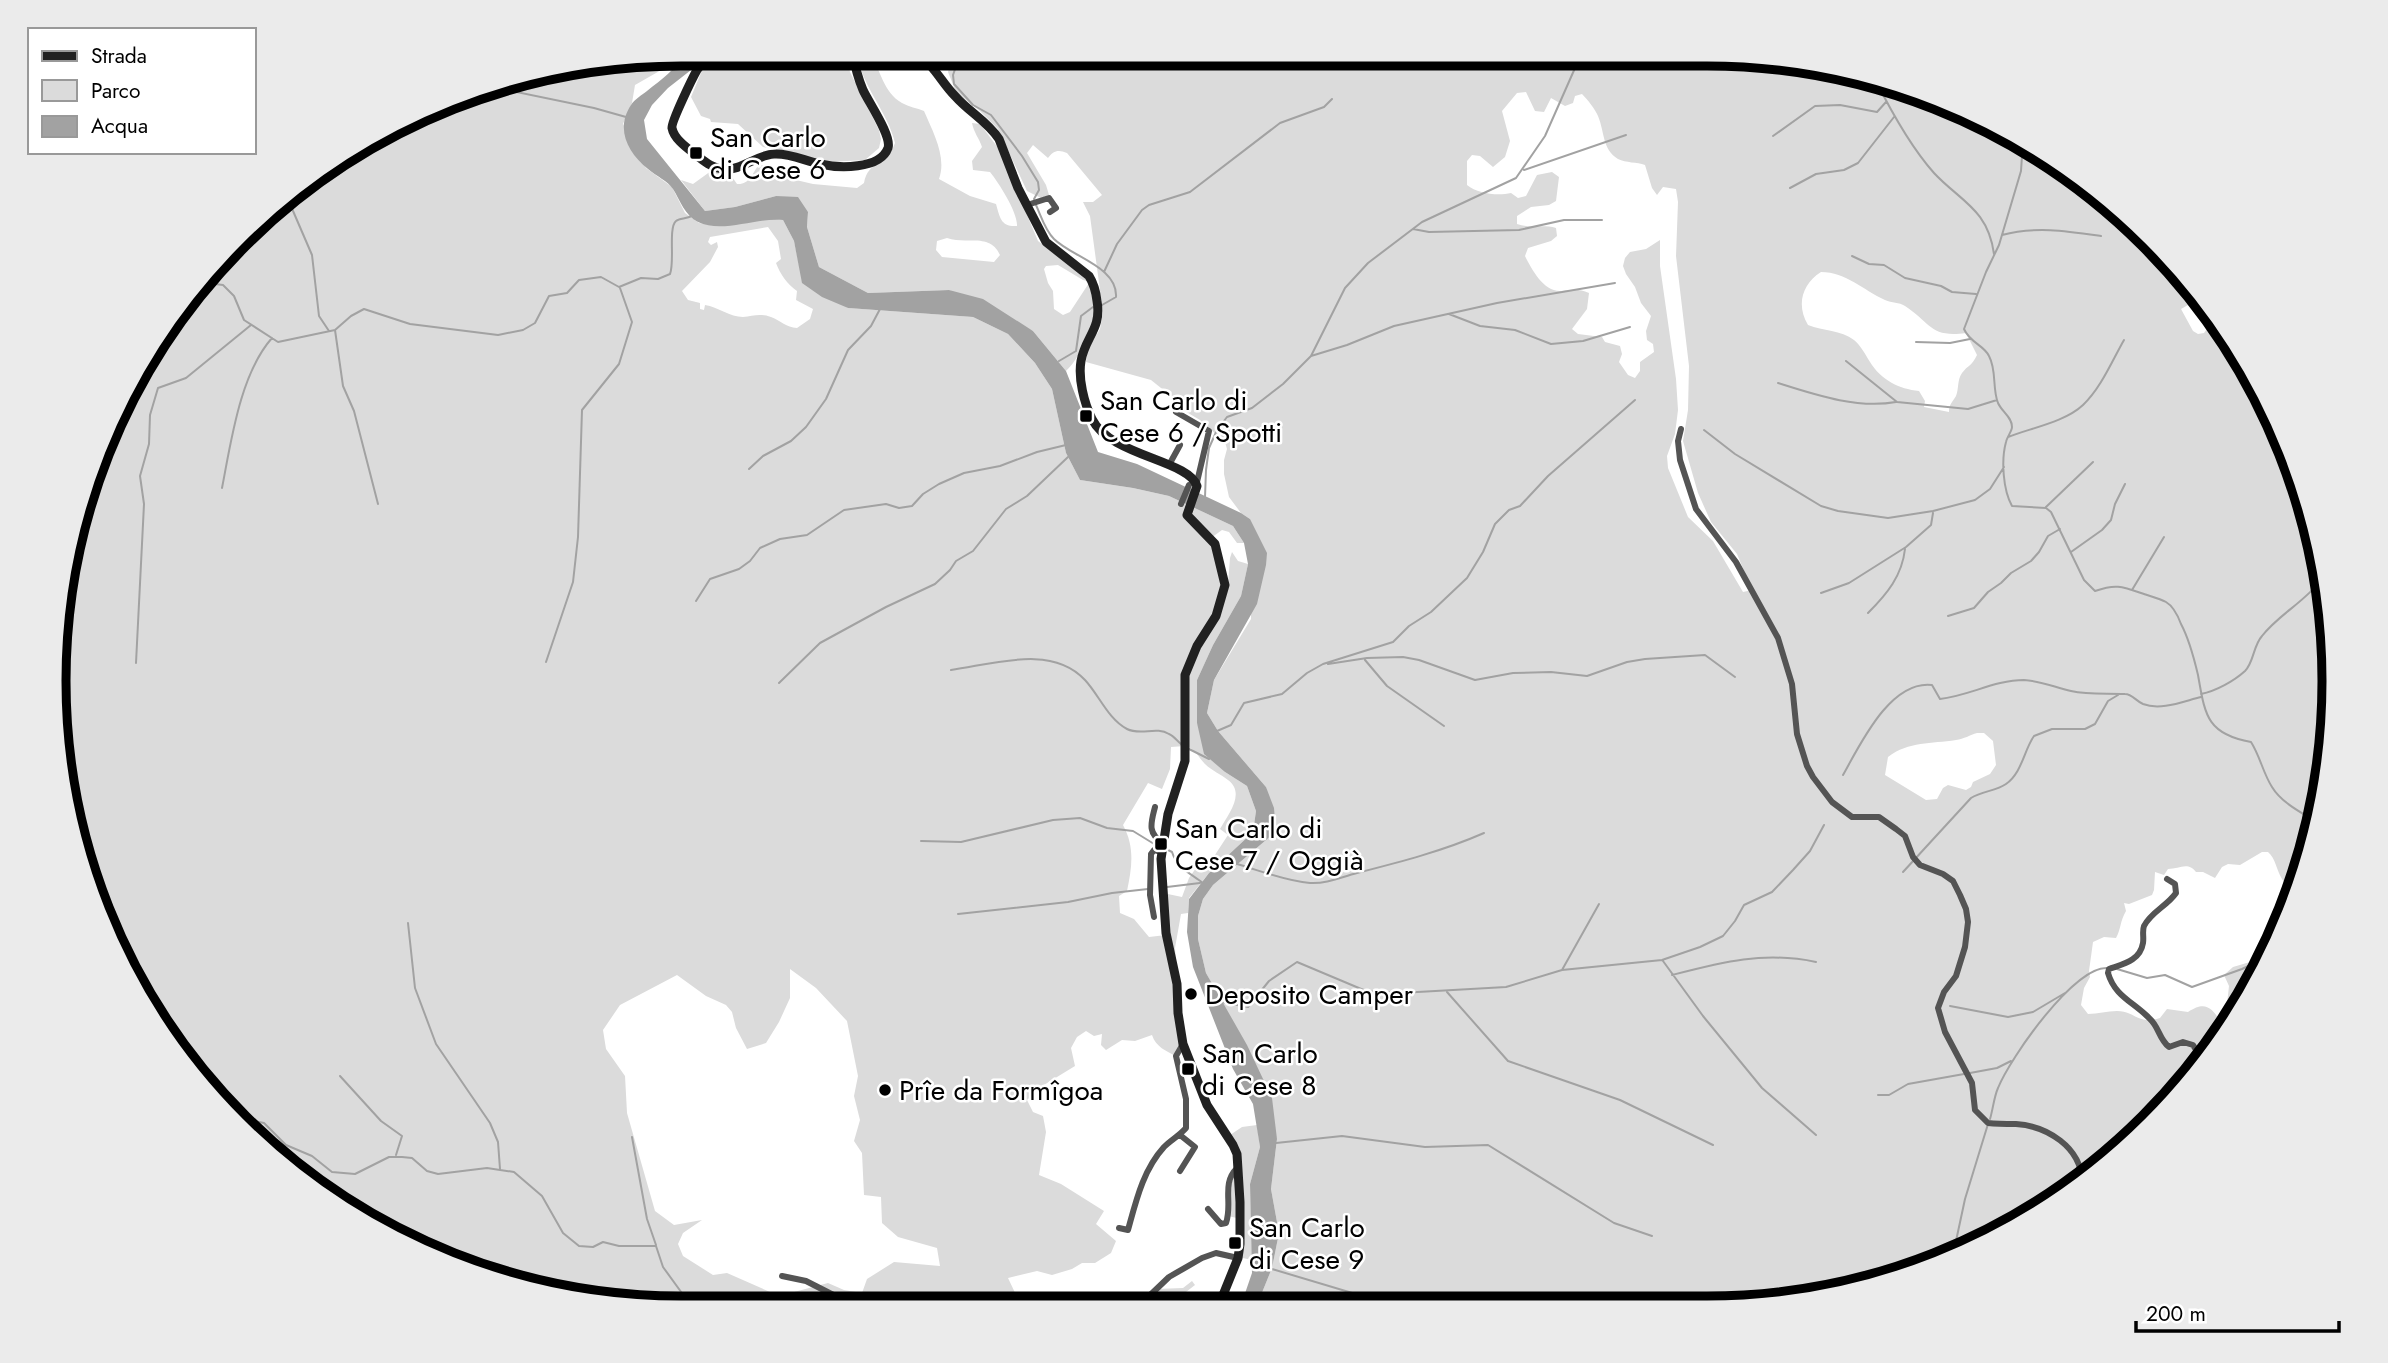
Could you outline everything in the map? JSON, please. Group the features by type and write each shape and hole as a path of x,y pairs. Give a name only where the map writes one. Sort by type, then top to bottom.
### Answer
{"street":[{"path":"700,66 673,118 672,129 677,138 692,152 712,166 727,170 776,153 818,164 846,166 866,164 884,154 888,148 887,138 864,92 855,66"},
{"path":"932,66 954,96 992,127 1046,243 1093,282 1097,296 1098,324 1080,362 1080,372 1100,430 1121,446 1169,465 1194,484"},
{"path":"1028,205 1049,198 1056,208 1050,212"},
{"path":"1176,411 1209,431 1194,484 1184,507 1192,522 1215,544 1224,573 1224,585 1216,616 1197,646 1185,675 1185,761 1168,814 1162,848 1166,933 1177,985 1183,1044 1207,1105 1237,1154 1240,1202 1238,1258 1223,1296"},
{"path":"1681,429 1678,442 1680,460 1696,509 1736,562 1778,638 1792,684 1797,734 1807,766 1832,802 1852,817 1879,817 1905,836 1913,857 1920,865 1944,874 1953,881 1966,909 1967,933 1961,964 1938,1008 1945,1032 1972,1083 1976,1110 1988,1123 2039,1128 2055,1137 2073,1152 2080,1170"},
{"path":"1169,465 1180,445"},
{"path":"1155,807 1152,832 1162,848"},
{"path":"1154,917 1150,895 1151,854 1162,848"},
{"path":"2167,879 2175,884 2176,893 2143,928 2143,946 2134,960 2109,969 2108,973 2117,992 2150,1018 2162,1041 2169,1046 2183,1042 2193,1045 2197,1052"},
{"path":"1119,1228 1128,1230 1141,1185 1149,1170 1165,1146 1186,1128 1188,1117 1176,1056 1183,1044"},
{"path":"1180,1135 1195,1147 1180,1171"},
{"path":"1208,1209 1221,1224 1226,1223 1228,1182 1230,1174 1237,1167"},
{"path":"1148,1296 1169,1277 1202,1258 1216,1253 1238,1258"},
{"path":"782,1276 806,1281 835,1296"},
{"path":"1037,1296 1084,1296"}],"green space":[{"path":"849,66 879,130 879,148 865,160 829,162 763,147 738,124 711,122 701,116 691,97 703,68"},
{"path":"860,66 877,66 886,87 896,98 924,111 940,153 939,179 970,196 996,204 1004,223 1017,226 1003,190 990,172 973,170 972,161 982,147 972,123 980,124 999,149 1038,241 1087,279 1083,280 1058,265 1046,266 1044,269 1053,291 1054,309 1063,315 1070,312 1089,283 1094,312 1090,331 1079,354 1066,371 1033,331 949,290 868,293 819,267 807,227 808,212 776,196 735,207 705,211 681,180 693,184 711,171 730,174 737,184 741,184 762,165 796,180 857,188 864,183 869,170 887,156 895,143 887,121","holes":["947,238 984,241 996,248 1000,255 994,262 942,257 936,250 937,241"]},
{"path":"950,66 1747,68 1826,78 1866,87 1942,113 2014,149 2081,194 2112,219 2169,276 2191,303 2181,309 2193,331 2204,333 2208,327 2239,374 2275,446 2289,484 2301,522 2316,601 2322,682 2316,762 2301,841 2287,884 2268,852 2262,852 2240,865 2228,864 2222,867 2215,878 2187,866 2168,869 2164,875 2155,872 2152,895 2129,904 2124,903 2126,911 2116,938 2104,937 2093,942 2090,977 2084,988 2081,1005 2088,1014 2117,1011 2152,1020 2160,1018 2167,1009 2188,1012 2201,1006 2206,1007 2220,1020 2194,1056 2169,1087 2112,1144 2048,1193 1979,1233 1942,1250 1866,1276 1826,1285 1747,1295 1261,1296 1272,1268 1279,1233 1271,1189 1277,1139 1219,997 1206,973 1198,939 1198,916 1203,899 1213,885 1272,835 1266,787 1218,731 1207,713 1214,680 1251,619 1250,519 1241,513 1229,497 1224,474 1227,449 1225,442 1200,420 1183,410 1151,380 1086,362 1087,351 1100,329 1103,312 1090,216 1083,202 1093,202 1102,195 1067,153 1056,151 1048,158 1033,145 1027,153 1049,195 1041,198 1027,191 998,129 956,92 948,72","holes":["1526,92 1535,111 1544,112 1551,98 1565,106 1573,103 1575,96 1582,94 1597,113 1606,145 1613,155 1621,160 1645,165 1657,195 1663,187 1676,189 1676,256 1689,366 1688,410 1683,441 1698,493 1711,522 1737,554 1752,590 1743,592 1713,541 1688,517 1668,468 1667,456 1675,434 1678,410 1660,266 1660,240 1646,249 1630,252 1623,266 1641,303 1651,316 1646,331 1647,340 1653,344 1654,352 1640,362 1640,371 1635,378 1628,375 1619,362 1622,354 1620,346 1605,342 1602,337 1578,334 1572,329 1587,309 1589,293 1549,288 1539,279 1525,256 1528,248 1551,241 1557,236 1556,228 1517,224 1517,216 1531,207 1549,205 1556,201 1559,177 1552,172 1537,175 1526,196 1518,198 1511,193 1482,192 1467,185 1467,161 1472,155 1480,156 1493,167 1505,157 1510,141 1502,111 1517,93","1821,272 1838,275 1885,300 1905,306 1938,331 1966,333 1977,355 1960,376 1949,412 1924,407 1925,401 1919,391 1898,386 1885,379 1854,340 1838,332 1808,325 1802,310 1803,296 1809,283","1984,733 1993,741 1996,765 1990,774 1973,782 1966,790 1948,785 1937,799 1926,800 1885,775 1888,757 1904,748 1959,739"]},
{"path":"665,67 635,85 632,103 623,124 646,168 672,187 685,213 699,223 719,226 769,218 783,220 794,241 803,283 848,308 973,317 1008,334 1035,363 1052,389 1066,453 1080,480 1169,496 1233,526 1244,543 1237,543 1229,532 1222,530 1211,538 1228,584 1232,552 1238,561 1248,564 1241,596 1197,680 1197,723 1225,772 1247,786 1256,811 1253,832 1209,873 1189,898 1188,913 1181,914 1175,948 1183,1044 1176,1056 1159,1046 1152,1035 1135,1041 1122,1040 1106,1050 1101,1045 1102,1034 1094,1036 1086,1031 1077,1037 1071,1048 1075,1066 1039,1088 1027,1100 1033,1112 1043,1116 1046,1132 1039,1175 1061,1184 1104,1211 1096,1224 1116,1241 1111,1253 1095,1263 1082,1263 1052,1275 1037,1271 1008,1278 1017,1296 779,1296 682,1296 641,1295 562,1285 522,1276 446,1250 409,1233 340,1193 276,1144 219,1087 194,1056 170,1023 130,954 113,917 87,841 78,801 68,722 66,682 72,601 87,522 99,484 113,446 149,374 170,340 219,276 276,219 307,194 340,170 409,130 446,113 522,87 601,72","holes":["768,227 778,241 781,259 776,263 782,275 797,291 796,300 813,309 810,319 797,328 767,316 738,317 705,305 704,310 700,309 700,303 688,300 682,291 710,262 718,247 717,242 711,245 708,242 710,237","1185,746 1233,785 1234,804 1220,829 1228,835 1211,861 1203,858 1189,878 1182,897 1163,893 1166,935 1149,937 1134,919 1120,913 1119,896 1127,891 1131,857 1123,825 1148,783 1162,789 1170,769 1171,747","790,969 816,988 847,1021 858,1076 854,1096 860,1120 854,1141 862,1153 864,1195 881,1197 882,1223 898,1237 937,1248 940,1266 894,1262 867,1279 862,1293 844,1290 828,1283 779,1296 727,1273 713,1275 683,1256 678,1244 683,1233 702,1220 674,1225 655,1211 627,1113 625,1076 606,1049 603,1030 620,1005 677,975 706,996 726,1005 732,1012 736,1028 747,1049 766,1043 790,998"]},
{"path":"2254,961 2228,1006 2229,986 2224,975 2233,967"},
{"path":"1257,1125 1260,1147 1250,1184 1252,1260 1238,1257 1241,1219 1228,1216 1227,1197 1237,1167 1227,1137 1242,1127"},
{"path":"1192,1281 1195,1285 1181,1296 1147,1296 1156,1289 1183,1288"}],"water":[{"path":"676,66 692,66 691,70 652,105 644,120 647,139 705,211 735,207 776,196 798,197 808,212 807,227 819,267 868,293 949,290 983,299 1033,331 1066,371 1098,452 1137,464 1241,513 1250,519 1267,553 1257,604 1214,680 1207,713 1218,731 1266,787 1274,808 1275,821 1272,835 1213,885 1203,899 1198,916 1198,939 1206,973 1247,1045 1272,1098 1277,1139 1271,1189 1279,1233 1272,1268 1261,1296 1244,1296 1252,1273 1250,1184 1260,1147 1253,1104 1233,1069 1193,967 1187,932 1189,899 1209,873 1253,832 1256,811 1247,786 1204,754 1197,723 1197,680 1241,596 1248,564 1244,543 1233,526 1169,496 1080,480 1066,453 1052,389 1035,363 1008,334 973,317 848,308 822,297 802,283 794,241 783,220 718,226 693,219 671,186 635,156 624,132 626,114 633,103"}],"waterway":[{"path":"956,66 954,84 973,105 991,115 1038,182 1039,190 1034,199"},
{"path":"1205,497 1209,448 1217,430 1227,417 1252,408 1283,384 1311,356 1345,288 1368,263 1422,222 1516,178 1545,136 1576,66"},
{"path":"510,91 626,117"},
{"path":"1881,92 1925,163 1971,207 1986,226 1994,254"},
{"path":"1104,272 1117,244 1142,210 1149,205 1190,192 1280,123 1324,107 1332,99"},
{"path":"1773,136 1815,106 1840,105 1877,112 1886,102"},
{"path":"1790,188 1816,174 1844,170 1858,163 1894,117"},
{"path":"1524,170 1626,135"},
{"path":"2022,154 2021,171 1999,245 1964,329 1989,356 1998,403 2012,423 2004,457 2005,483 2012,506 2046,508 2051,512 2084,580 2095,591 2108,587 2123,587 2160,599 2171,606 2189,642 2210,720 2225,734 2251,742 2276,792 2307,816"},
{"path":"1036,205 1054,239 1110,278 1116,297 1102,305"},
{"path":"291,207 312,255 319,316 329,331"},
{"path":"213,284 223,285 234,296 244,320 278,342 335,330 364,309 410,324 498,335 523,330 535,323 549,296 567,293 579,280 601,277 619,287 641,278 658,279 670,274 674,225 677,220 692,216"},
{"path":"1413,229 1429,232 1519,230 1564,220 1602,220"},
{"path":"2002,235 2039,230 2101,236"},
{"path":"1852,256 1869,264 1884,265 1905,278 1941,286 1952,292 1976,294"},
{"path":"1311,356 1394,326 1497,303 1615,283"},
{"path":"546,662 573,582 578,537 582,410 619,364 632,322 620,288"},
{"path":"1059,361 1076,351 1081,316 1093,307"},
{"path":"749,469 763,456 791,441 806,427 826,399 848,350 871,326 880,309"},
{"path":"1449,314 1480,326 1515,330 1551,344 1583,341 1630,327"},
{"path":"136,663 144,504 140,476 149,444 150,415 158,388 186,378 251,325"},
{"path":"335,330 343,386 354,411 378,504"},
{"path":"222,488 244,389 261,353 272,338"},
{"path":"1916,342 1950,343 1970,339"},
{"path":"2008,437 2076,411 2101,382 2124,340"},
{"path":"1846,361 1897,402 1968,409 1997,400"},
{"path":"1778,383 1852,402 1896,402"},
{"path":"1217,731 1231,725 1244,703 1282,694 1307,673 1323,664 1393,642 1409,626 1431,612 1467,578 1483,552 1495,524 1509,510 1520,506 1548,476 1635,400"},
{"path":"1704,430 1735,454 1821,506 1888,518 1933,511 1975,500 1990,489 2004,467"},
{"path":"696,601 710,579 739,569 750,561 760,548 780,539 807,535 844,510 886,504 899,508 912,506 923,494 964,473 1000,466 1037,452 1066,445"},
{"path":"779,683 820,643 935,584 956,561 973,551 1006,509 1027,496 1068,457"},
{"path":"2046,507 2093,462"},
{"path":"2071,552 2102,530 2111,520 2125,484"},
{"path":"1821,593 1849,583 1906,547 1931,525 1933,513"},
{"path":"1948,616 1974,608 2011,573 2031,561 2048,536 2060,529"},
{"path":"2132,590 2164,537"},
{"path":"1868,613 1892,584 1901,568 1905,549"},
{"path":"2201,694 2213,691 2245,671 2262,636 2314,588"},
{"path":"1328,664 1367,658 1403,657 1475,680 1513,673 1551,672 1587,676 1627,662 1705,655 1735,677"},
{"path":"951,670 1022,659 1056,662 1072,669 1085,680 1120,725 1138,732 1164,732 1181,744"},
{"path":"1365,660 1387,686 1444,726"},
{"path":"1843,775 1878,717 1890,703 1917,686 1932,685 1940,699 2024,680 2078,692 2127,694 2150,706 2172,705 2201,697"},
{"path":"1903,872 1971,798 2002,786 2011,779 2034,736 2052,729 2085,729 2095,724 2108,701 2118,695"},
{"path":"1189,749 1209,759"},
{"path":"921,841 961,842 1053,820 1080,818 1107,828 1133,831 1159,847"},
{"path":"1221,1002 1248,1007 1269,981 1297,962 1366,991 1400,993 1506,987 1562,970 1662,960 1723,936 1744,905 1772,892 1793,870 1810,851 1824,825"},
{"path":"1237,864 1292,880 1322,882 1421,856 1484,833"},
{"path":"1168,850 1181,866 1203,883"},
{"path":"1167,887 1200,883"},
{"path":"958,914 1068,902 1148,889"},
{"path":"1562,970 1599,904"},
{"path":"408,923 415,988 436,1044 490,1123 498,1142 500,1169"},
{"path":"1672,975 1743,959 1779,958 1816,962"},
{"path":"1663,961 1703,1016 1762,1088 1816,1135"},
{"path":"2117,969 2147,978 2165,975 2192,987 2253,964"},
{"path":"1990,1119 2005,1074 2029,1036 2079,981 2094,971 2108,968"},
{"path":"1447,992 1508,1061 1620,1100 1713,1145"},
{"path":"1950,1006 2008,1017 2033,1012 2065,993"},
{"path":"1970,1073 1997,1068 2011,1061"},
{"path":"1878,1095 1889,1095 1908,1084 1964,1074"},
{"path":"340,1076 381,1121 402,1136 396,1155"},
{"path":"252,1121 264,1123 286,1145 312,1156 332,1172 355,1174 389,1157 412,1158 427,1171 438,1174 487,1168 514,1172 542,1196 563,1233 579,1246 593,1247 603,1242 619,1246 656,1246 663,1267 684,1296"},
{"path":"1956,1241 1965,1199 1988,1124"},
{"path":"1276,1143 1342,1136 1425,1147 1488,1145 1614,1223 1652,1236"},
{"path":"632,1137 647,1219 656,1245"},
{"path":"1272,1269 1361,1296"}],"place":[{"name":"San Carlo di Cese 6","path":"696,153"},
{"name":"San Carlo di Cese 6 / Spotti","path":"1086,416"},
{"name":"San Carlo di Cese 7 / Oggià","path":"1161,844"},
{"name":"Deposito Camper","path":"1191,994"},
{"name":"San Carlo di Cese 8","path":"1188,1069"},
{"name":"Prîe da Formîgoa","path":"885,1090"},
{"name":"San Carlo di Cese 9","path":"1235,1243"}]}
